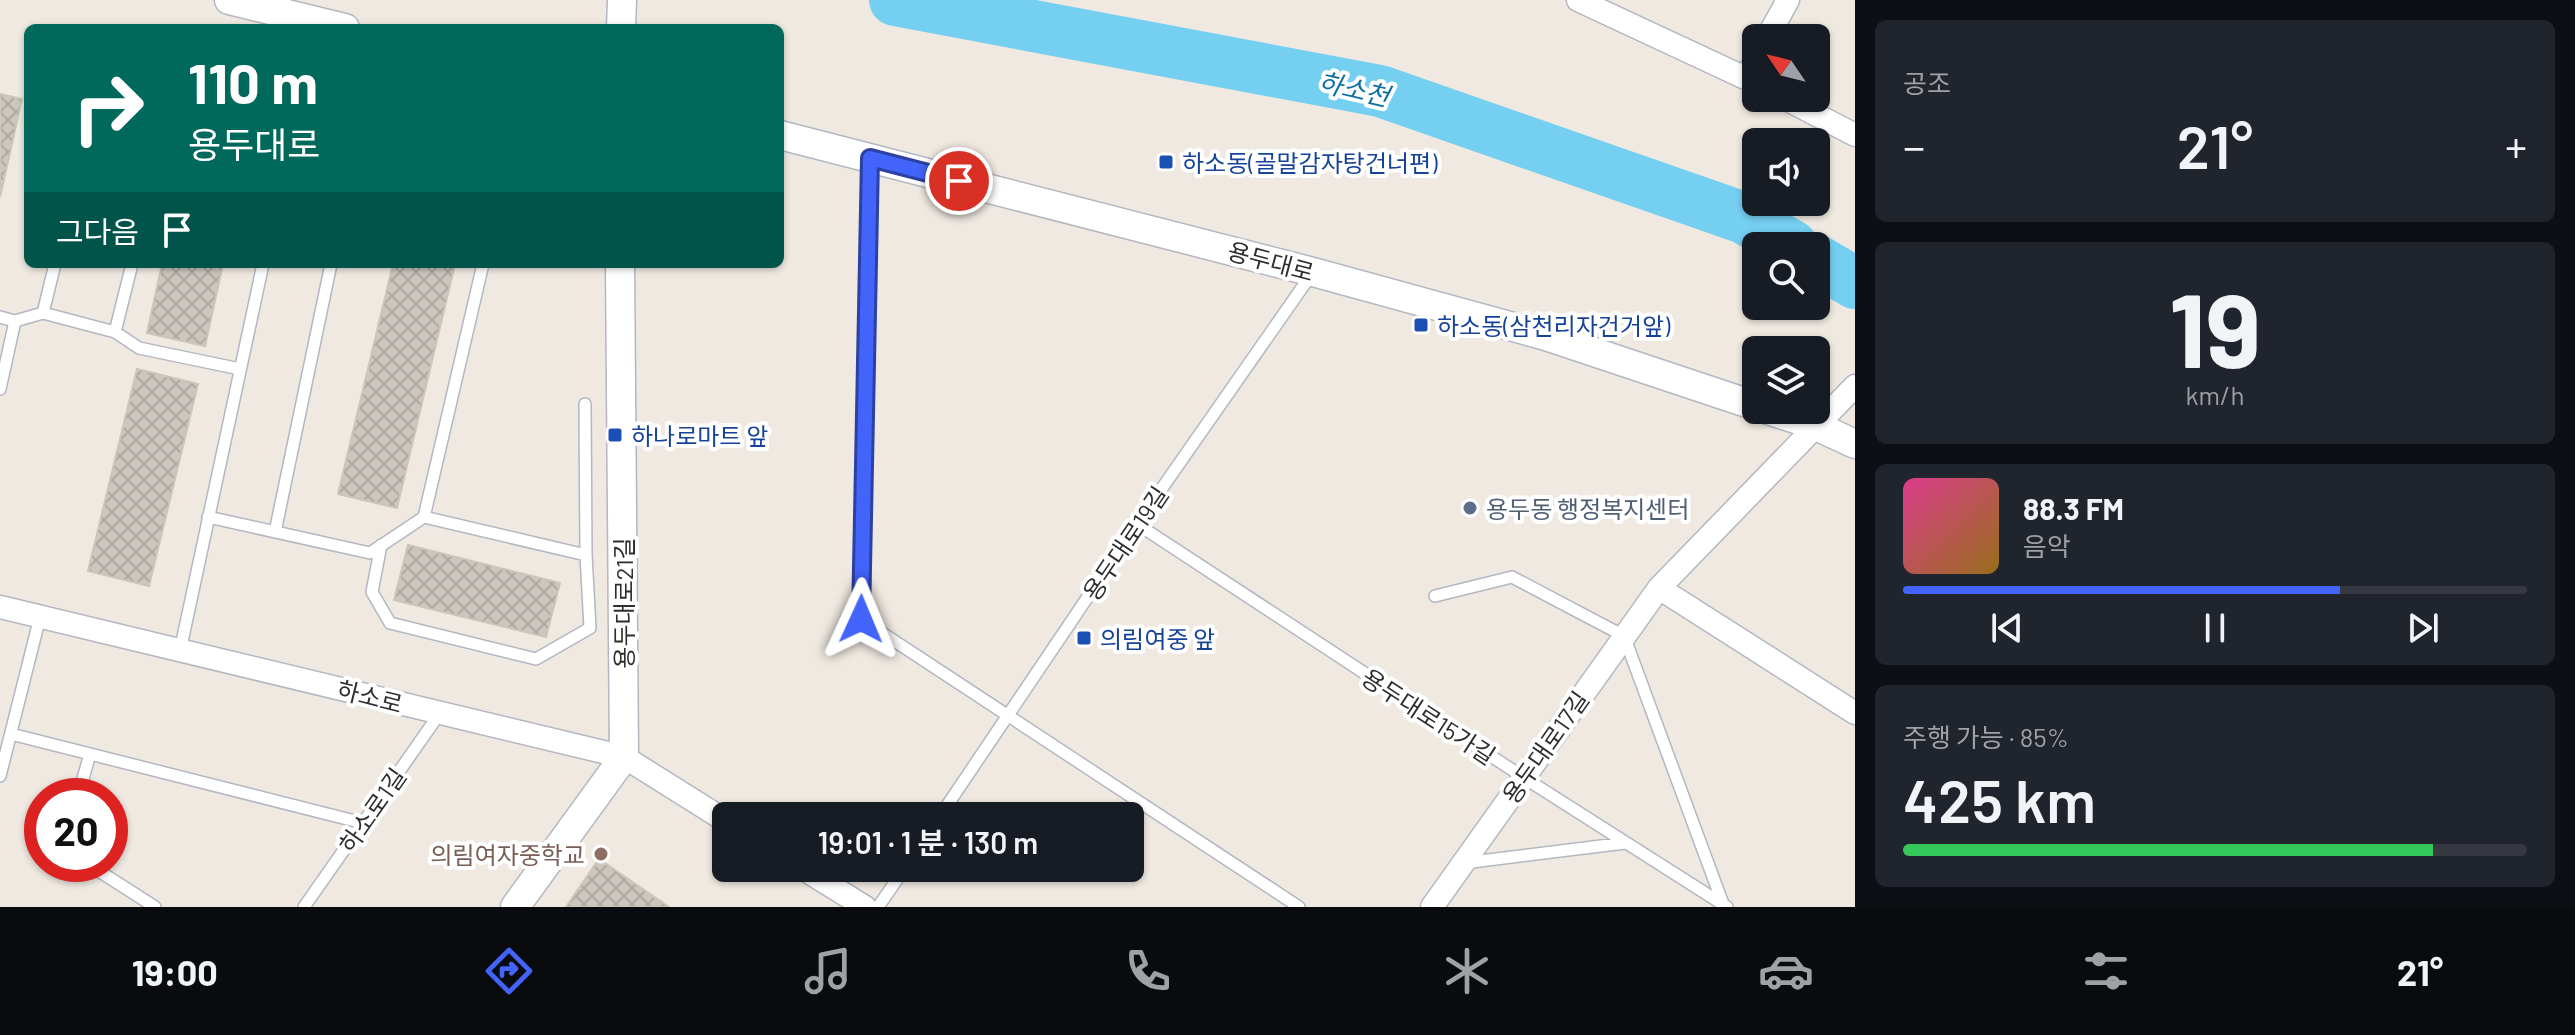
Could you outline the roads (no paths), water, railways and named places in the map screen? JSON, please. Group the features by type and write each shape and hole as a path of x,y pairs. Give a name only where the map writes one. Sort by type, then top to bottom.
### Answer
{"street":[{"path":"229,0 328,24"},
{"path":"1578,0 1742,68"},
{"path":"1775,24 1788,0"},
{"path":"1811,112 1855,135"},
{"name":"용두대로","path":"784,136 1313,272 1546,336 1742,401"},
{"name":"용두대로21길","path":"620,268 624,757"},
{"name":"용두대로17길","path":"1432,907 1659,588 1855,386"},
{"path":"1811,424 1855,444"},
{"path":"1659,588 1855,713"},
{"name":"하소로","path":"0,607 624,757 712,812"},
{"path":"515,907 624,757"},
{"path":"825,882 865,907"}],"lane":[{"path":"870,158 861,619 1299,907"},
{"path":"43,313 54,268"},
{"path":"115,332 131,268"},
{"path":"180,651 262,268"},
{"path":"275,532 330,268"},
{"path":"208,517 370,553 424,517 482,268"},
{"name":"용두대로19길","path":"949,802 1137,524 1313,272"},
{"path":"0,317 15,321 43,313 115,332 139,348 240,369"},
{"path":"0,389 15,321"},
{"path":"381,545 372,592 390,623 536,659 590,628 585,404"},
{"path":"424,517 586,555"},
{"name":"용두대로15가길","path":"1137,524 1725,906"},
{"path":"1435,596 1512,577 1624,636"},
{"path":"0,776 40,617"},
{"name":"용두대로15가길","path":"1624,636 1725,906"},
{"name":"하소로1길","path":"304,907 440,713"},
{"path":"11,734 363,823"},
{"path":"83,778 90,754"},
{"path":"1463,863 1626,843"},
{"path":"116,882 155,907"},
{"path":"878,907 895,882"}],"waterway":[{"name":"하소천","path":"895,0 1380,91 1744,218 1768,232"},
{"name":"하소천","path":"1830,268 1855,283"}],"place":[{"name":"하소동(골말감자탕건너편)","path":"1166,162"},
{"name":"하소동(삼천리자건거앞)","path":"1421,325"},
{"name":"하나로마트 앞","path":"615,435"},
{"name":"용두동 행정복지센터","path":"1470,508"},
{"name":"의림여중 앞","path":"1084,638"},
{"name":"의림여자중학교","path":"601,854"}]}
